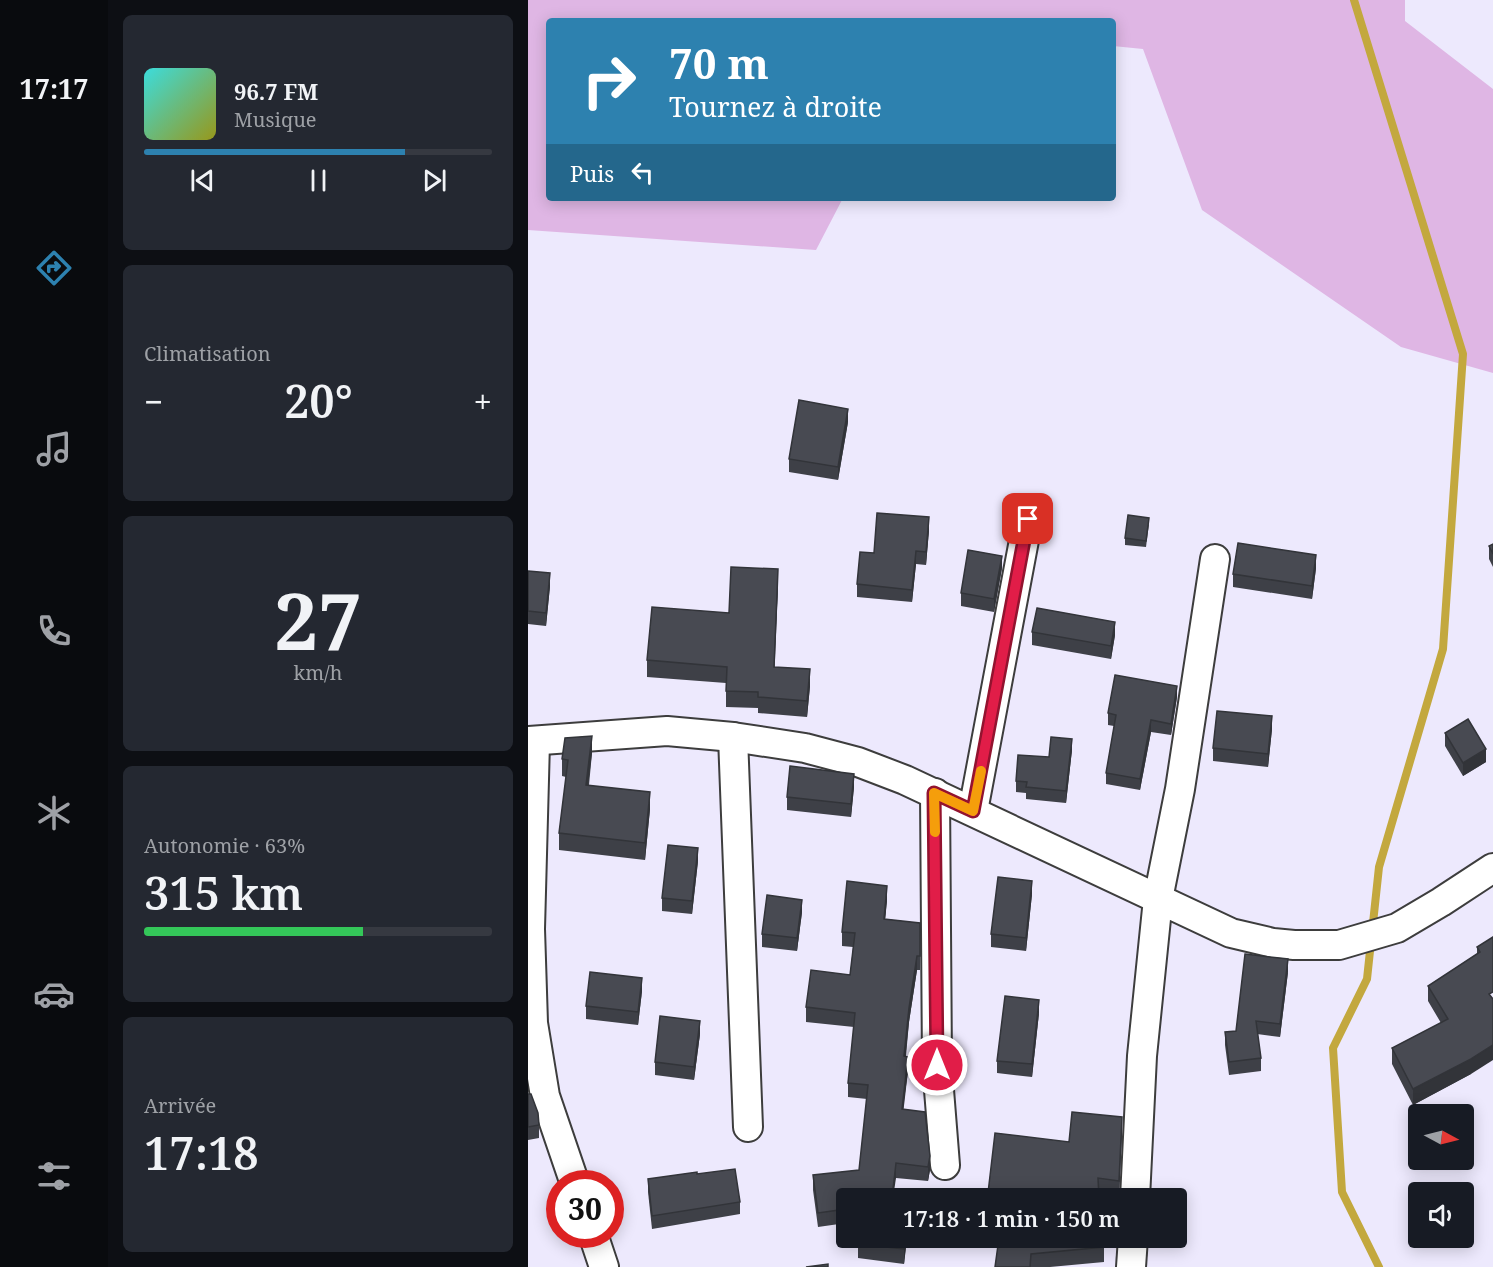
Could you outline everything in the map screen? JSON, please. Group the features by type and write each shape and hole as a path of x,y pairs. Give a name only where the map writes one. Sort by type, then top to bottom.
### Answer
{"street":[{"path":"973,811 1028,519"},
{"path":"1135,1188 1142,1056 1158,899 1179,789 1215,559"},
{"path":"569,1170 536,1096 530,929 532,742 667,732 733,737 805,748 858,762 934,793 1231,933 1294,945 1339,945 1397,928 1493,868"},
{"path":"733,737 748,1127"},
{"path":"934,793 937,1065 945,1165"},
{"path":"598,1248 604,1267"},
{"path":"1131,1267 1132,1248"}],"shaded area":[{"path":"528,0 1405,0 1405,21 1493,89 1493,373 1401,347 1202,210 1143,49 1116,46 1116,18 546,18 546,201 841,201 816,250 528,230"}],"building":[{"path":"799,400 848,409 838,467 789,459"},
{"path":"877,513 929,517 926,552 916,551 912,590 857,584 860,552 874,553"},
{"path":"1128,515 1149,518 1146,541 1125,538"},
{"path":"1238,543 1316,555 1312,586 1233,574"},
{"path":"968,550 1002,556 994,599 961,593"},
{"path":"731,567 778,569 774,667 810,669 807,701 758,697 758,692 726,691 727,667 647,660 652,607 729,613"},
{"path":"528,571 550,573 546,613 528,611"},
{"path":"1037,608 1115,622 1111,646 1032,632"},
{"path":"1115,675 1177,686 1171,724 1151,720 1140,779 1106,773 1116,715 1108,713"},
{"path":"1217,711 1272,716 1268,754 1213,748"},
{"path":"1468,719 1486,749 1463,763 1445,733"},
{"path":"592,736 586,785 650,792 645,843 559,833 568,760 562,759 565,738"},
{"path":"1051,737 1072,739 1066,791 1026,787 1027,782 1016,781 1018,755 1049,757"},
{"path":"790,766 854,774 851,804 787,797"},
{"path":"668,845 698,848 692,901 662,898"},
{"path":"998,877 1032,881 1026,938 991,934"},
{"path":"847,881 887,886 884,919 920,923 920,956 917,956 909,1008 904,1056 908,1057 902,1109 925,1112 930,1156 928,1167 896,1163 893,1188 836,1188 836,1210 818,1213 813,1175 859,1170 868,1085 848,1083 855,1013 806,1007 811,970 850,975 855,933 842,932"},
{"path":"767,895 802,900 797,938 762,934"},
{"path":"1493,937 1493,992 1489,994 1493,999 1493,1045 1413,1089 1392,1048 1448,1019 1428,986 1480,952 1477,947"},
{"path":"1245,954 1288,959 1280,1024 1256,1021 1261,1058 1229,1062 1225,1032 1236,1031"},
{"path":"590,972 642,978 638,1012 586,1006"},
{"path":"1005,996 1039,1000 1032,1064 997,1061"},
{"path":"660,1016 700,1021 694,1067 655,1062"},
{"path":"528,1094 531,1094 538,1113 539,1125 528,1127"},
{"path":"1072,1112 1122,1117 1119,1181 1098,1178 1098,1188 989,1188 995,1133 1069,1142"},
{"path":"735,1169 740,1202 652,1216 648,1179"},
{"path":"998,1248 1094,1248 1031,1254 1030,1267 995,1267"},
{"path":"828,1264 828,1267 806,1267"}],"waterway":[{"path":"1354,0 1463,354 1443,649 1379,867 1367,979 1333,1048 1342,1192 1379,1267"}],"slow traffic":[{"path":"935,832 934,793 973,811 981,771"}],"route":[{"path":"937,1065 934,793 973,811 1028,519"}]}
